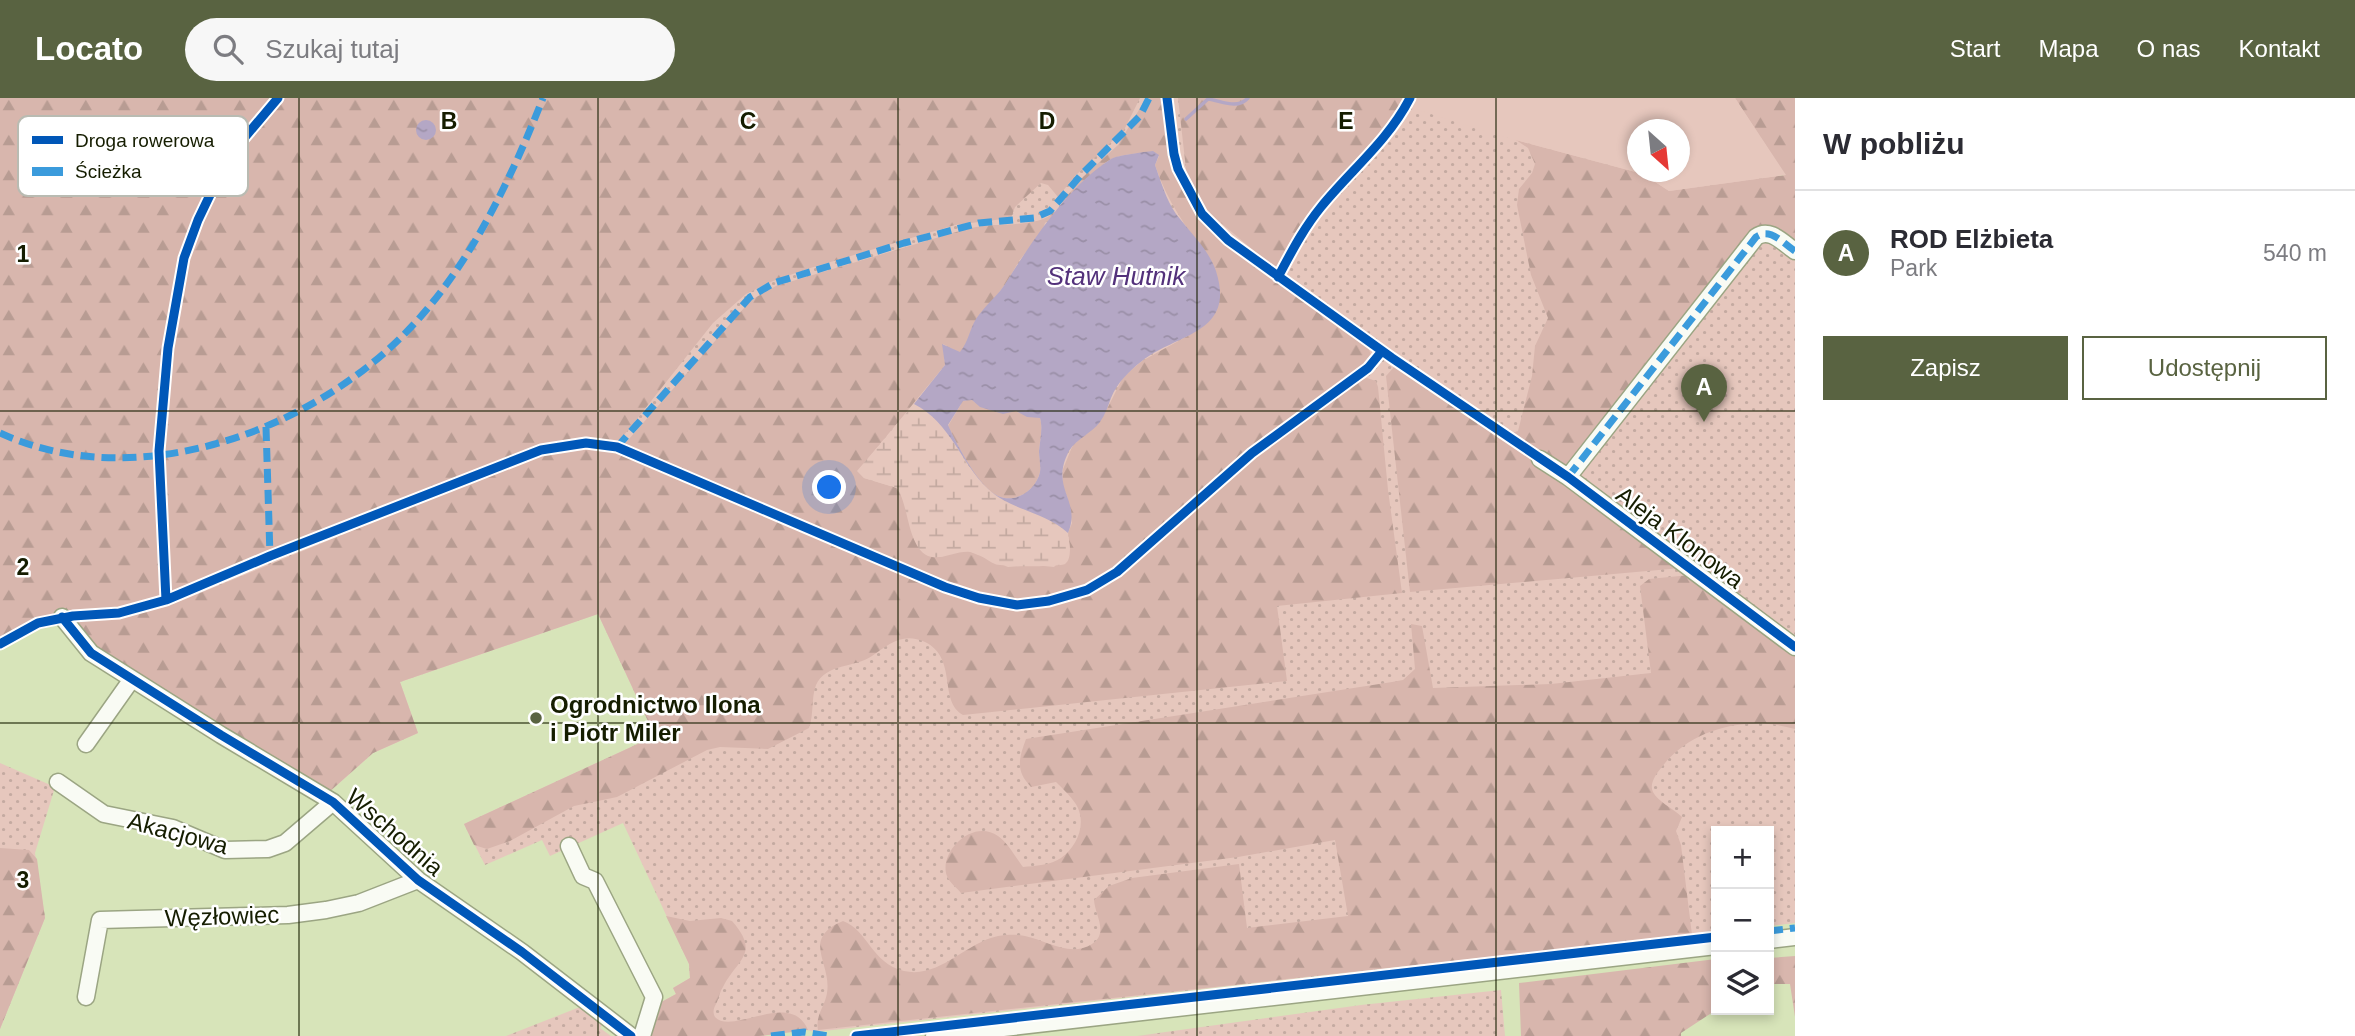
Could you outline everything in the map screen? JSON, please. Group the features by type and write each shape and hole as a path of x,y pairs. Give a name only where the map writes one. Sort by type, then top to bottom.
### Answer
{"street":[{"path":"1568,477 1756,237 1762,232 1768,232 1795,251"},
{"name":"Aleja Klonowa","path":"1540,460 1568,477 1795,647"},
{"name":"Wschodnia","path":"62,617 91,653 333,802 418,880 522,953 631,1036"},
{"path":"86,744 132,679"},
{"name":"Akacjowa","path":"58,782 104,814 173,828 225,850 268,849 285,844 326,811 333,802"},
{"path":"569,846 583,876 595,881 654,997 642,1036"},
{"name":"Węzłowiec","path":"86,997 99,922 104,918 184,919 288,915 348,906 418,880"},
{"path":"1774,939 1795,937"},
{"path":"934,1036 1711,947"}],"green space":[{"path":"0,98 1795,98 1766,229 1568,471 1795,652 1795,923 1774,925 1774,826 1711,826 1711,933 759,1036 656,1005 676,994 673,988 690,978 689,964 623,823 550,856 542,840 485,865 464,824 655,736 598,614 400,682 418,733 373,753 328,793 222,731 67,615 39,622 0,644"},
{"path":"0,98 1140,98 1124,130 1075,176 1058,197 1048,185 1041,183 1015,207 1011,218 955,225 807,269 746,294 713,323 617,444 585,440 539,447 168,601 69,617 67,615 39,622 0,644"},
{"path":"1146,98 1163,98 1167,137 1176,172 1192,205 1216,237 1367,344 1371,355 1365,364 1270,433 1115,569 1085,587 1049,597 1016,600 977,592 944,582 622,447 751,300 776,286 966,229 1030,222 1053,213 1055,215 1045,223 1042,232 972,328 969,340 960,353 943,344 945,365 858,471 864,478 897,488 922,550 941,557 968,551 1008,567 1054,567 1070,550 1068,533 1072,523 1067,496 1062,486 1063,469 1072,447 1108,407 1123,377 1142,361 1191,334 1209,257 1185,225 1165,190 1155,165 1159,156 1137,154 1114,158 1095,171 1064,204 1062,202 1083,177 1118,145"},
{"path":"1178,98 1407,98 1387,132 1315,210 1278,271 1208,212 1187,178"},
{"path":"1416,98 1735,98 1786,175 1669,191 1655,182 1690,182 1690,119 1627,119 1627,170 1504,137 1412,108"},
{"path":"1735,98 1795,98 1795,247 1766,229 1568,471 1509,434 1518,431 1532,376 1535,346 1548,318 1531,275 1517,205 1519,189 1532,173 1535,164 1528,148 1516,140 1627,170 1627,182 1655,182 1669,191 1785,175"},
{"path":"1772,237 1795,260 1795,638 1572,474 1756,239"},
{"path":"1395,366 1563,478 1681,568 1410,592 1386,376"},
{"path":"1367,378 1376,381 1378,387 1402,593 1277,606 1287,681 963,715 951,700 945,668 935,649 917,639 903,639 865,660 827,673 816,685 809,728 768,749 720,747 707,750 617,797 574,806 510,841 487,849 474,845 464,824 655,736 598,614 400,682 418,733 373,753 328,793 94,651 72,622 166,607 542,453 586,446 616,450 944,590 996,603 1021,606 1048,604 1076,596 1103,583 1129,565 1249,461 1356,382"},
{"path":"972,400 985,407 1040,418 1040,472 1030,490 1024,494 1005,498 990,491 963,454 948,426 963,401"},
{"path":"914,404 938,422 988,489 1007,502 1049,520 1068,533 1070,554 1065,564 1000,565 971,552 933,557 921,551 912,535 897,488 864,478 857,471"},
{"path":"1690,575 1795,652 1795,729 1758,724 1722,728 1704,734 1673,754 1654,779 1652,789 1655,795 1682,817 1676,831 1681,845 1692,935 818,1030 818,1020 827,993 820,944 830,928 843,921 858,931 884,961 904,971 929,970 998,936 1022,935 1067,949 1084,948 1100,935 1094,900 1109,886 1132,878 1239,864 1247,928 1348,916 1335,840 1238,857 961,893 948,878 946,867 952,848 968,835 978,831 998,836 1023,867 1057,860 1071,848 1078,836 1080,815 1068,794 1056,782 1031,787 1022,775 1020,758 1026,739 1403,680 1415,669 1411,624 1422,626 1433,688 1551,684 1651,673 1640,586 1649,579"},
{"path":"0,763 55,787 35,853 45,918 0,1029"},
{"path":"0,848 29,850 37,859 45,918 0,1029"},
{"path":"666,916 690,921 721,918 732,921 741,932 746,949 744,956 721,990 714,1009 715,1017 723,1021 734,1021 789,1013 800,1018 808,1030 759,1036 648,1036 656,1005 676,994 673,988 690,978 689,964"},
{"path":"1795,956 1795,1017 1790,984 1774,984 1774,958"},
{"path":"1711,960 1711,1013 1681,1033 1681,1036 1521,1036 1519,983"},
{"path":"1501,990 1505,1036 1137,1036 1361,1005"},
{"path":"585,1005 605,1021 600,1028 611,1036 506,1036"}],"water":[{"path":"426,120 433,123 436,130 433,137 426,140 419,137 416,130 419,123"},
{"name":"Staw Hutnik","path":"1153,151 1159,155 1155,165 1172,208 1213,263 1220,292 1218,308 1211,320 1187,337 1156,352 1128,373 1120,382 1100,422 1069,451 1062,475 1071,512 1068,533 1049,520 1007,502 993,493 1005,498 1018,497 1030,490 1038,479 1040,418 1027,417 1016,411 1003,414 980,407 972,400 963,401 948,425 981,482 946,432 927,412 914,404 945,365 942,344 960,352 976,319 1004,286 1040,231 1081,183 1111,159"}],"waterway":[{"path":"1186,119 1208,99 1239,104 1248,98"}],"marked path":[{"path":"0,433 54,451 112,458 170,454 228,440 283,419 335,390 382,355 422,315 459,266 492,212 543,98"},
{"path":"617,447 750,297 774,283 904,243 979,223 1034,218 1050,211 1081,175 1140,116 1149,98"},
{"path":"1568,477 1756,237 1761,234 1771,235 1795,251"},
{"path":"266,427 270,556"},
{"path":"1774,930 1795,928"},
{"path":"771,1036 804,1032 829,1036"}],"cycle path":[{"path":"248,134 278,98"},
{"path":"1167,98 1178,169 1202,214 1228,240 1392,358 1568,477 1795,647"},
{"path":"1278,277 1315,215 1380,142 1410,98"},
{"path":"166,600 159,451 168,348 184,258 209,196"},
{"path":"0,644 38,623 73,616 119,613 166,600 270,556 541,450 586,443 617,447 945,587 979,598 1017,605 1049,601 1087,590 1117,572 1252,453 1368,368 1382,351"},
{"path":"62,617 91,653 333,802 418,880 522,952 631,1036"},
{"path":"856,1036 1711,938"}],"place":[{"name":"ROD Elżbieta","path":"1704,422"},
{"name":"Ogrodnictwo Ilona i Piotr Miler","path":"536,718"}]}
